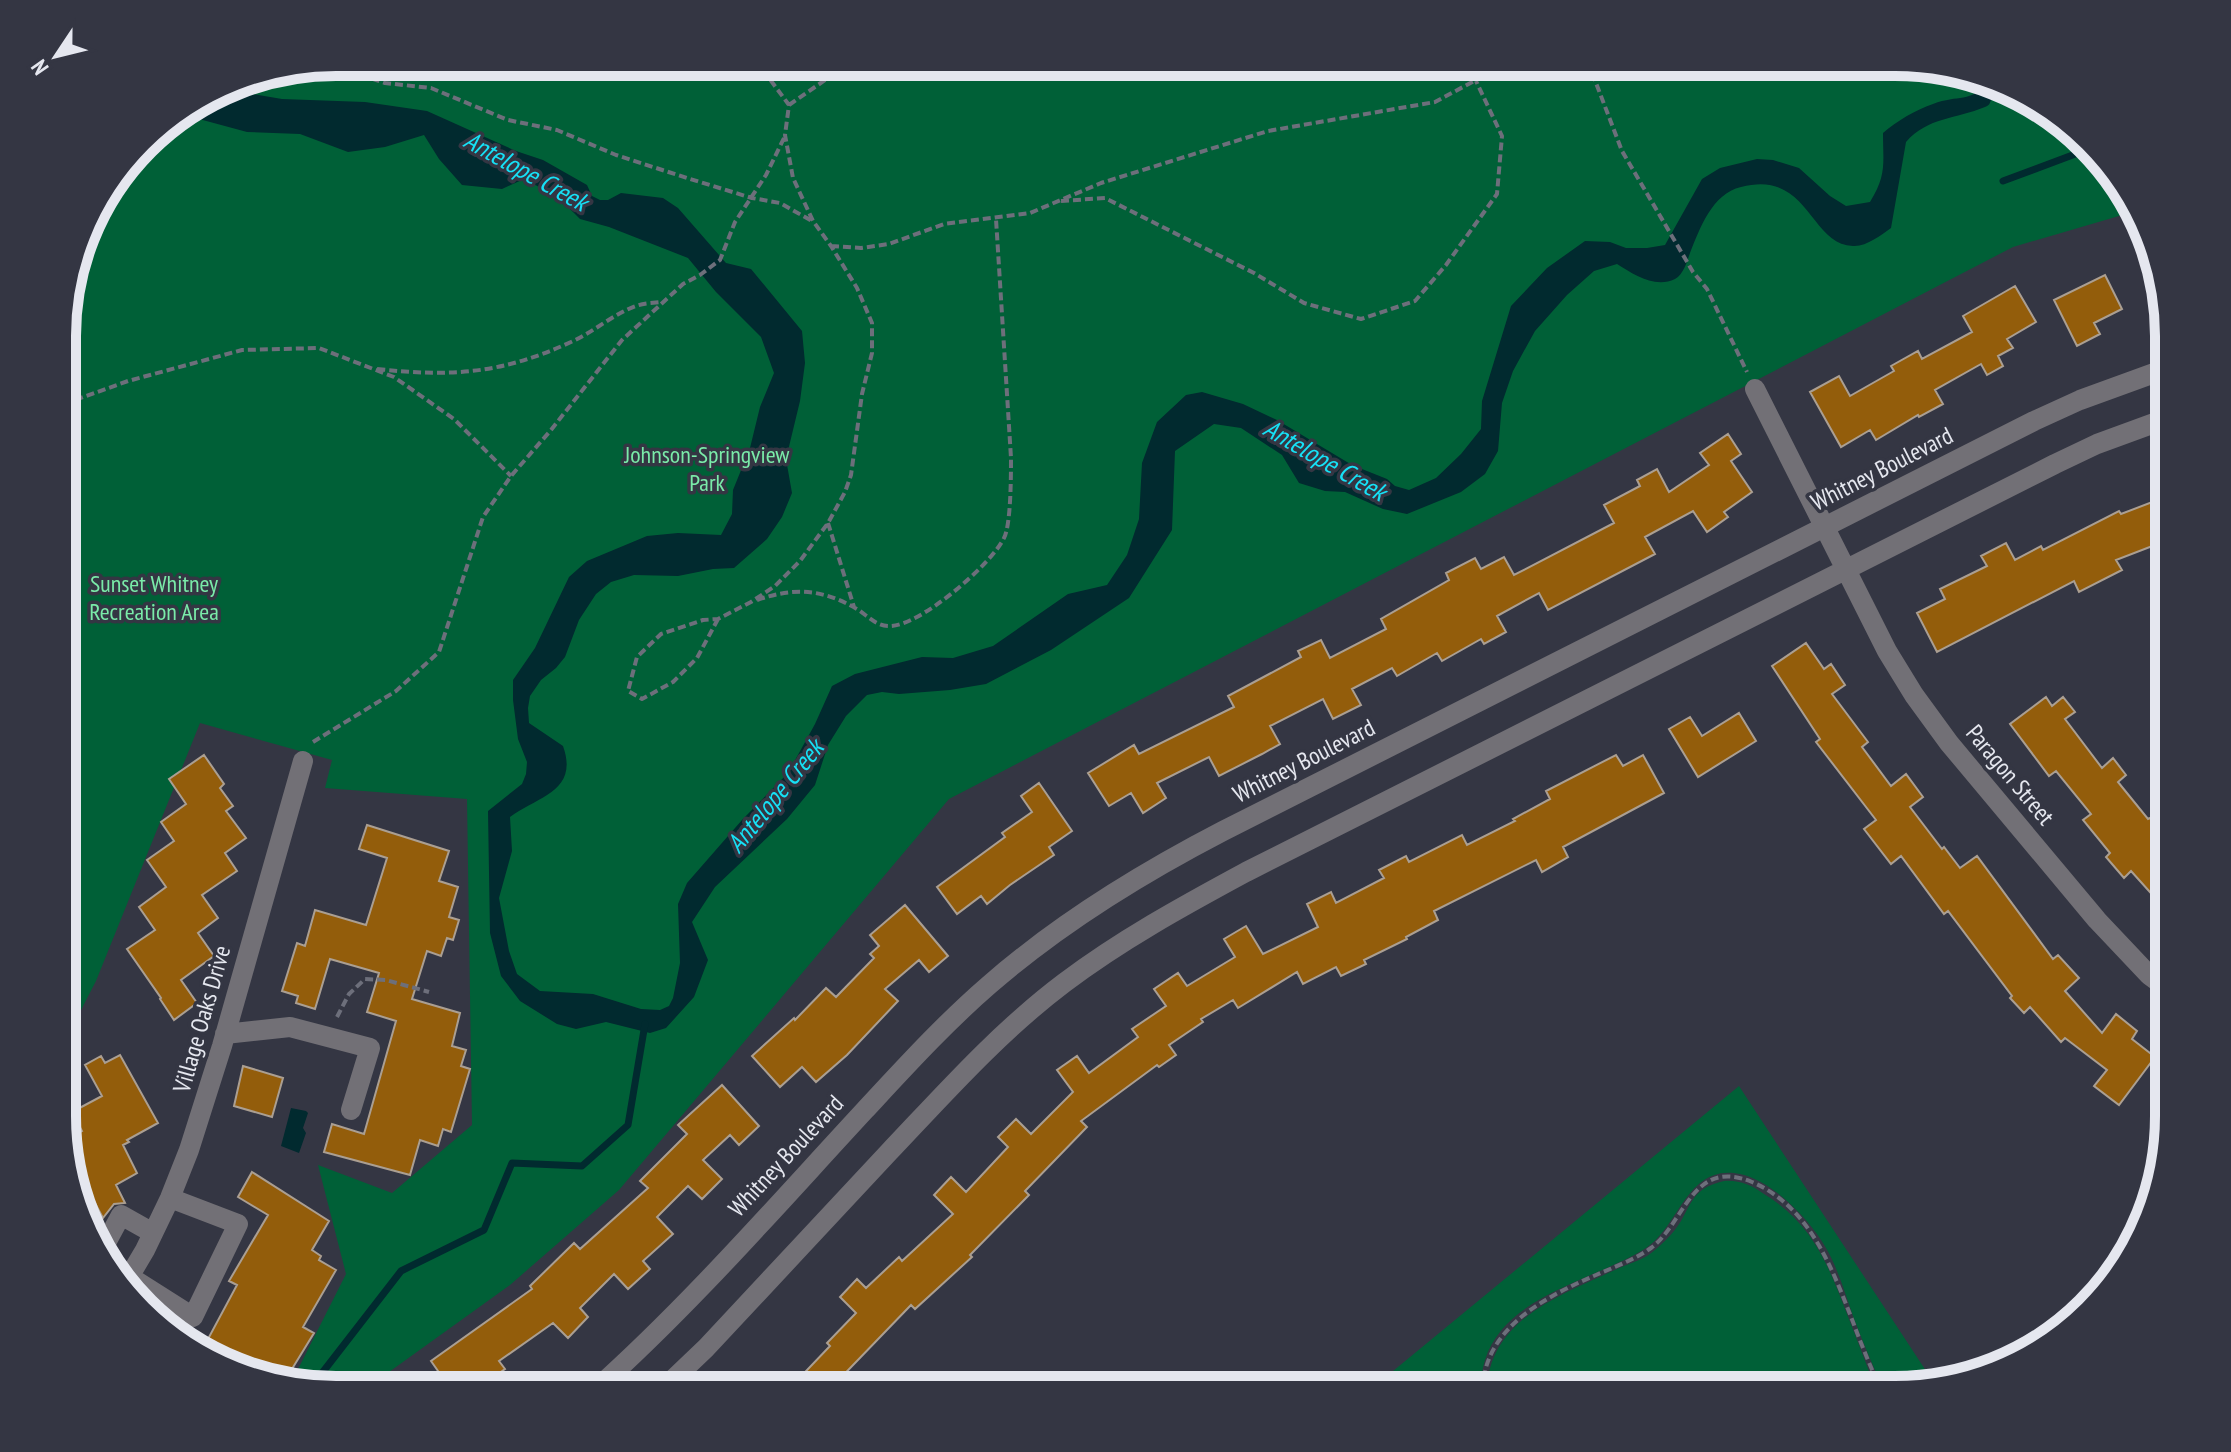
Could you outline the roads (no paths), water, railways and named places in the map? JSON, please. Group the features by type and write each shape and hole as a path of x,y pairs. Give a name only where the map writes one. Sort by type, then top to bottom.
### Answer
{"street":[{"name":"Whitney Boulevard","path":"610,1376 673,1316 938,1033 990,984 1081,914 1173,857 2034,421 2080,400 2154,373"},
{"name":"Paragon Street","path":"1755,389 1887,651 1914,695 1949,743 2112,937 2154,979"},
{"path":"677,1376 969,1067 1063,983 1150,924 1246,872 2055,464 2097,444 2154,423"},
{"name":"Village Oaks Drive","path":"130,1275 170,1198 189,1150 303,761"},
{"path":"225,1034 290,1027 370,1048 351,1110"},
{"path":"140,1286 193,1317 238,1224 170,1198"},
{"path":"108,1240 121,1215 153,1233"}],"water":[{"name":"Antelope Creek","path":"1979,91 1995,96 1985,107 1924,128 1906,142 1891,228 1868,243 1853,246 1838,242 1826,233 1795,197 1781,188 1764,184 1731,191 1715,204 1703,223 1683,271 1675,279 1652,281 1617,264 1594,271 1567,295 1535,331 1513,371 1502,403 1498,451 1485,474 1461,492 1407,514 1383,509 1345,492 1325,491 1299,483 1282,455 1241,428 1214,424 1175,451 1172,530 1129,598 1051,650 986,684 950,690 867,695 846,716 828,745 815,785 787,819 715,887 692,922 708,960 694,997 666,1028 650,1033 606,1022 576,1029 557,1024 520,1001 501,976 490,933 488,811 522,784 526,774 527,762 518,739 513,680 535,648 569,577 587,561 647,536 678,533 721,535 732,514 733,490 774,373 761,337 716,292 688,258 580,219 558,197 524,179 502,189 462,185 439,159 424,135 385,147 348,152 300,134 247,132 196,118 245,93 282,99 365,102 427,111 543,160 587,185 592,196 600,200 608,200 621,193 663,198 678,208 726,263 751,269 802,331 805,363 800,401 786,459 792,493 782,517 767,539 734,568 678,576 634,575 611,582 596,594 579,620 565,657 541,680 530,696 529,723 563,746 567,761 561,783 510,817 512,851 499,898 509,951 517,974 540,991 593,994 641,1009 660,1010 669,1006 673,998 680,963 678,904 687,883 788,773 832,686 855,674 922,657 953,658 993,646 1068,594 1107,585 1127,555 1139,519 1142,463 1157,422 1186,395 1202,392 1243,404 1277,420 1352,465 1409,490 1436,478 1481,429 1482,401 1511,306 1547,268 1585,241 1610,242 1626,248 1665,245 1702,179 1720,168 1757,159 1799,168 1846,206 1870,202 1882,176 1883,133 1920,109"},
{"path":"291,1108 308,1113 303,1128 306,1133 299,1153 281,1146"}],"waterway":[{"path":"2003,181 2078,153"},
{"path":"320,1375 401,1271 484,1230 512,1163 582,1166 628,1125 645,1024"}],"park label":[{"name":"Johnson-Springview Park","path":"707,469"},
{"name":"Sunset Whitney Recreation Area","path":"154,598"}]}
